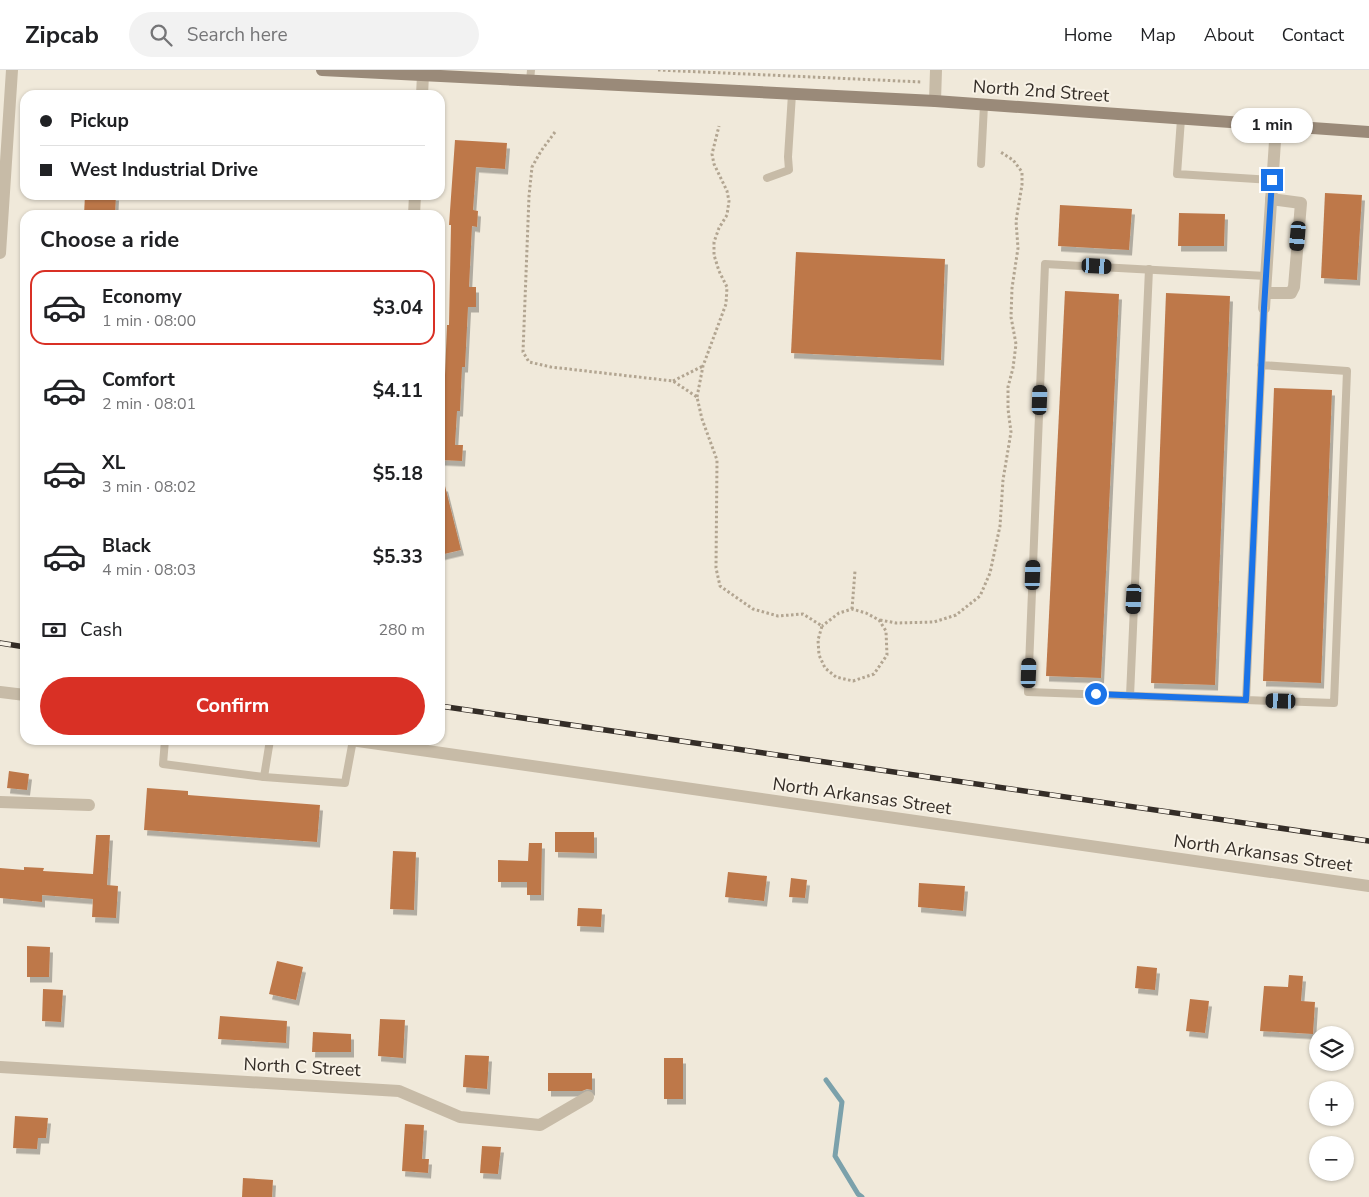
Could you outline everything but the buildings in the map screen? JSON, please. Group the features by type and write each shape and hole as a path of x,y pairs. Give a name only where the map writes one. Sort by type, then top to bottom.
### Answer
{"main road":[{"name":"North 2nd Street","path":"322,70 395,72 424,75 530,75 792,94 935,101 1369,132"}],"street":[{"path":"0,253 12,70"},
{"path":"422,90 424,75"},
{"path":"935,101 936,76"},
{"path":"1264,308 1276,126"},
{"path":"1265,294 1291,294 1294,287 1301,203 1271,199"},
{"path":"0,692 20,694"},
{"name":"North Arkansas Street","path":"387,745 1369,886"},
{"path":"0,802 89,805"},
{"name":"North C Street","path":"0,1067 398,1091 460,1117 540,1125 588,1097"}],"lane":[{"path":"767,178 789,170 788,157 792,94"},
{"path":"981,164 984,105"},
{"path":"1182,119 1178,174 1272,180"},
{"path":"1261,366 1347,370 1334,703 1028,692 1045,264 1266,276"},
{"path":"1130,696 1149,269"},
{"path":"1246,700 1264,308"},
{"path":"165,745 163,764 264,777 345,783 351,745"},
{"path":"264,777 269,745"}],"path":[{"path":"658,70 936,76"},
{"path":"719,126 712,154 714,164 727,191 729,201 726,215 714,242 714,255 719,271 728,287 726,304 703,366 697,397 702,419 717,460 716,568 720,586 753,609 778,616 803,614 822,626"},
{"path":"555,132 532,167 529,196 523,352 529,362 551,367 673,381 697,397"},
{"path":"879,620 886,631 887,655 874,674 853,681 836,677 825,668 819,655 818,640 822,626 839,613 852,609 866,613 879,620 896,623 934,622 956,615 980,596 990,572 1000,526 1003,480 1011,432 1008,387 1016,344 1011,317 1012,288 1018,248 1016,221 1022,185 1022,172 1012,160 999,150"},
{"path":"673,381 703,366"},
{"path":"852,609 855,572"}],"waterway":[{"path":"826,1080 842,1102 835,1156 858,1194 862,1197"}],"railway":[{"path":"0,643 20,646"},
{"path":"445,707 1369,841"}],"route":[{"path":"1096,694 1246,700 1264,308 1272,180"}]}
